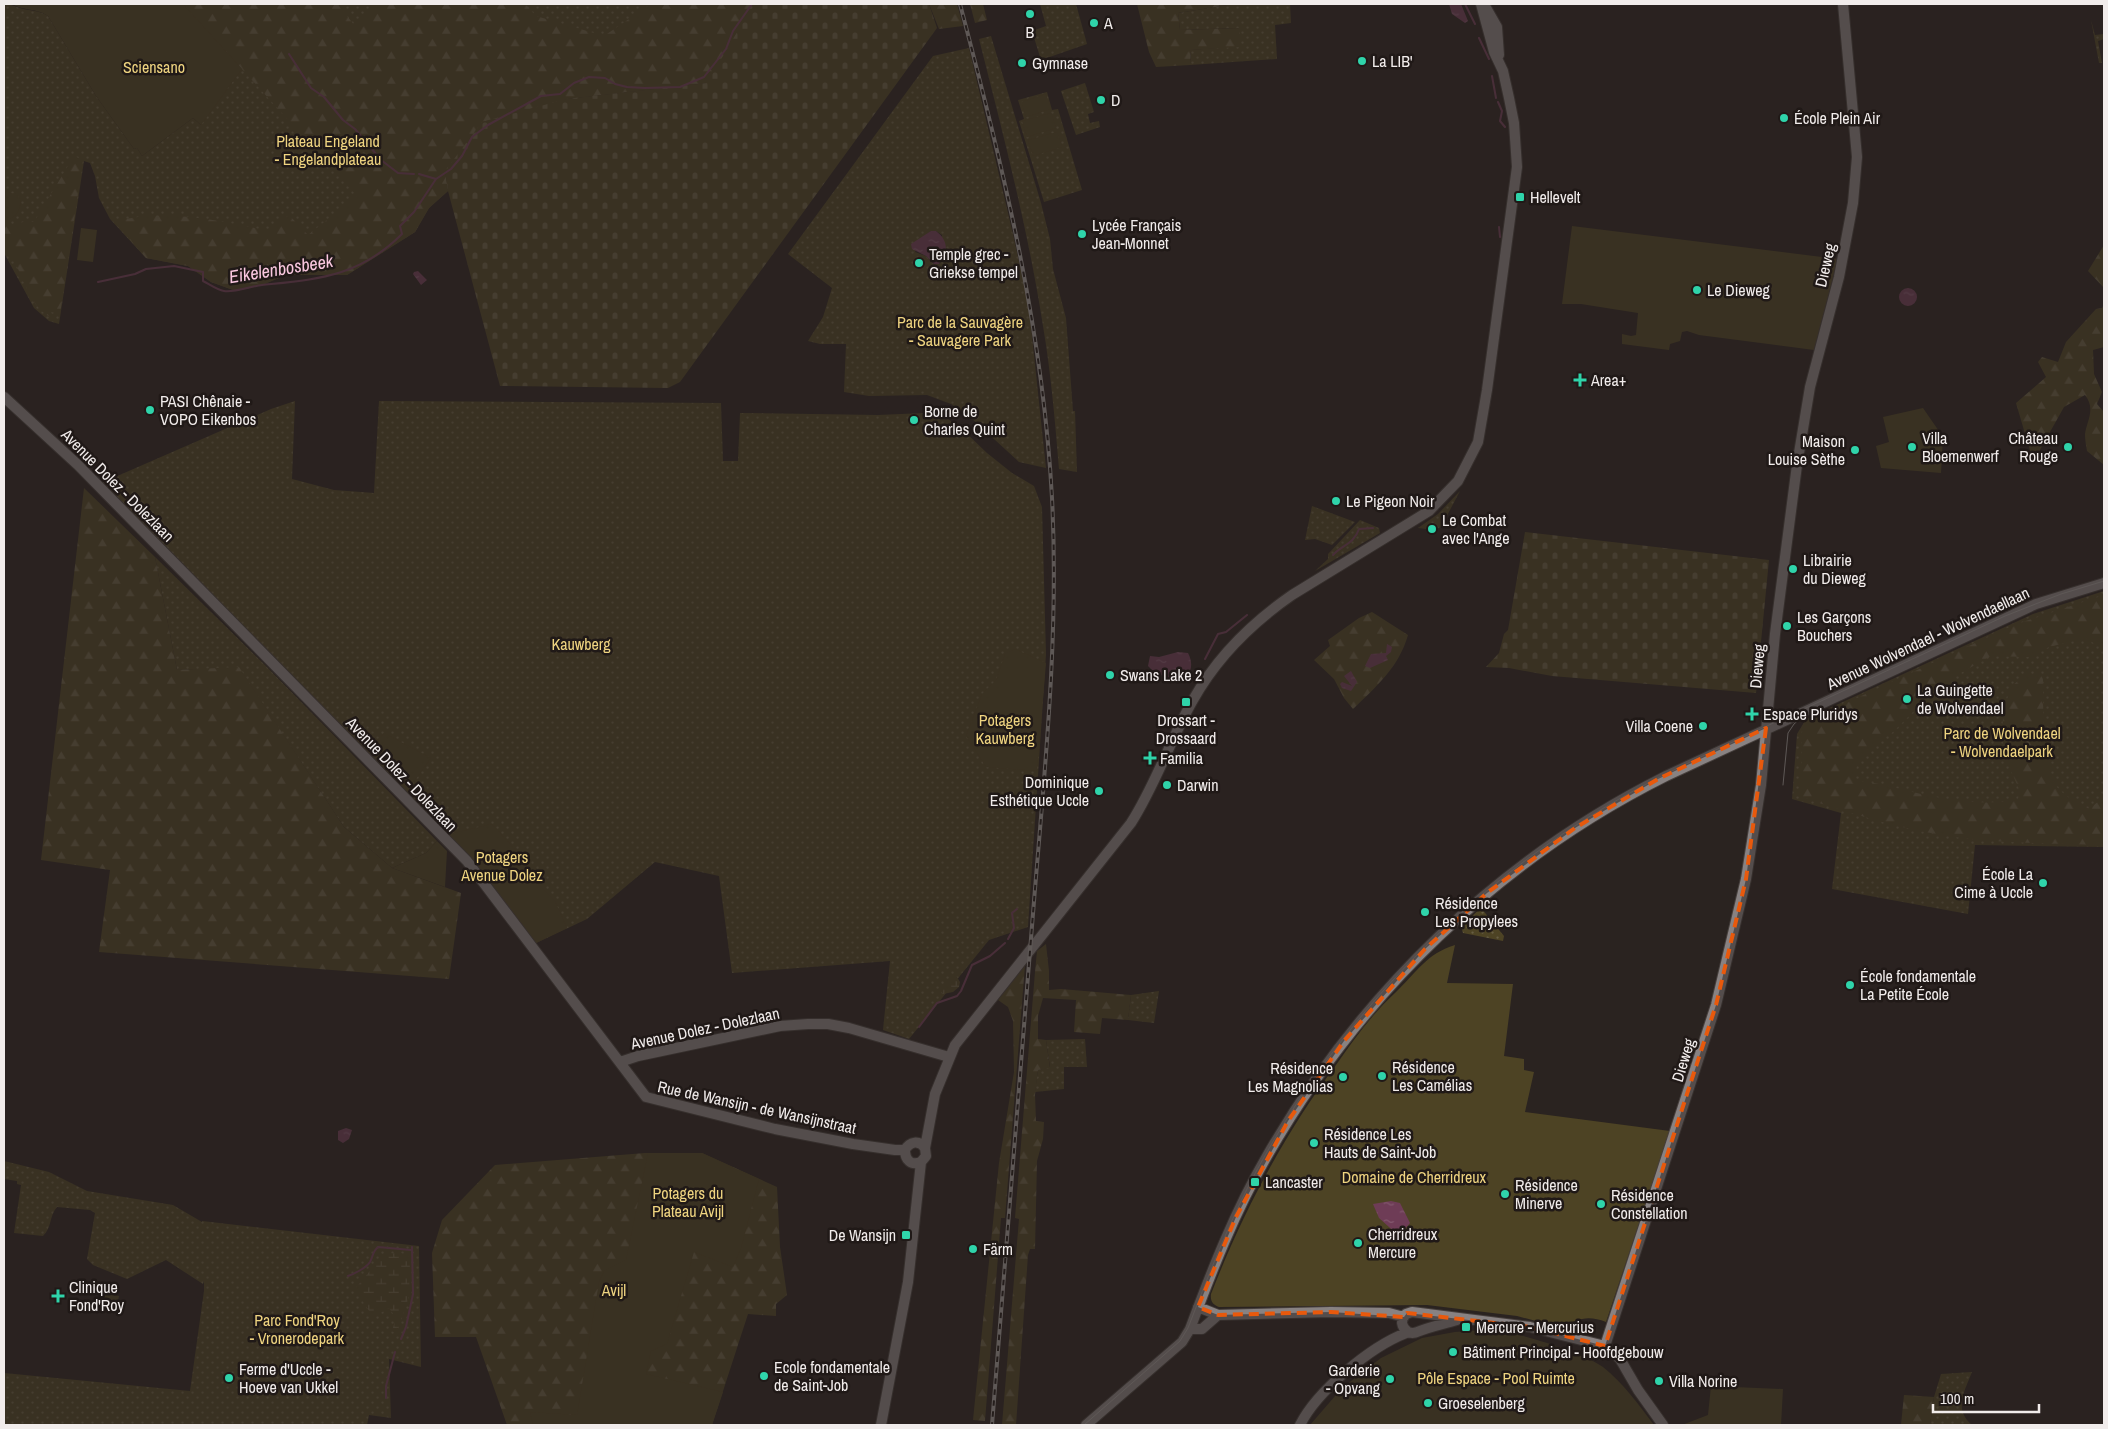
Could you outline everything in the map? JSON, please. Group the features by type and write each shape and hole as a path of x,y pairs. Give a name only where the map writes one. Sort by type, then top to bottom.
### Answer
{"street":[{"path":"917,1163 926,1156 921,1145 931,1122 935,1094 955,1045 1131,823 1153,783 1194,698 1213,669 1235,643 1284,600 1429,512 1447,494 1464,472 1478,442 1487,390 1516,176 1514,123 1499,62 1498,27 1483,4"},
{"name":"Dieweg","path":"1605,1346 1716,1006 1746,879 1761,785 1778,605 1797,465 1810,387 1839,277 1853,203 1857,157 1843,4"},
{"name":"Avenue Dolez - Dolezlaan","path":"4,397 78,465 467,861 620,1062 643,1054 780,1026 808,1024 828,1024 849,1028 949,1057"},
{"name":"Avenue Wolvendael - Wolvendaellaan","path":"1086,1425 1175,1349 1190,1329 1236,1217 1262,1166 1288,1122 1344,1041 1385,991 1419,955 1487,893 1575,828 1658,779 2036,604 2104,583"},
{"name":"Rue de Wansijn - de Wansijnstraat","path":"620,1062 641,1092 654,1101 775,1129 861,1145 905,1150"},
{"path":"917,1163 906,1158 905,1150 910,1144 921,1145"},
{"path":"881,1425 908,1282 919,1178 917,1163"},
{"path":"1198,1308 1218,1315 1330,1312 1389,1313 1404,1317"},
{"path":"1408,1332 1402,1325 1404,1317 1409,1313 1530,1328 1605,1346 1620,1359 1638,1390 1663,1425"},
{"path":"1418,1314 1422,1320 1422,1329"},
{"path":"1190,1329 1202,1329 1218,1315"},
{"path":"1300,1425 1304,1417 1338,1378 1370,1354 1408,1332 1416,1332 1462,1319"}],"highlighted area":[{"path":"1766,728 1746,879 1716,1005 1605,1346 1530,1327 1407,1313 1404,1317 1331,1312 1218,1315 1198,1307 1236,1217 1288,1121 1344,1041 1425,949 1487,893 1575,828 1658,779"}],"green space":[{"name":"Plateau Engeland - Engelandplateau","path":"4,4 48,16 96,96 134,149 137,148 142,156 193,118 201,125 191,14 183,4 756,4 708,83 566,99 445,171 448,191 429,208 415,232 347,275 286,275 262,285 236,291 211,282 188,266 146,258 110,219 99,198 95,176 90,163 84,161 59,324 49,321 34,308 4,253"},
{"name":"Sciensano","path":"12,4 183,4 242,69 201,125 193,118 142,156 137,148 134,149 96,96 48,16 44,13"},
{"name":"Plateau Engeland - Engelandplateau","path":"183,4 338,4 354,25 380,4 525,4 536,16 604,36 651,4 785,4 723,86 707,83 566,99 482,122 445,171 448,191 429,208 415,232 347,275 286,275 262,285 236,291 211,282 188,266 146,258 114,222 152,216 192,217 269,231 289,215 308,235 357,196"},
{"path":"756,4 929,4 937,28 680,382 668,388 500,386 448,191 445,171 482,122 566,99 707,83 749,12"},
{"path":"929,4 957,4 963,26 939,29"},
{"path":"970,4 983,4 987,20 975,23"},
{"path":"1040,4 1076,4 1087,44 1041,60 1032,31 1046,26"},
{"path":"1137,4 1234,4 1178,13 1180,30 1240,28 1240,47 1191,50 1190,65 1156,67 1149,52"},
{"path":"1234,4 1290,4 1291,23 1275,25 1277,59 1190,65 1191,50 1240,46 1240,28 1180,30 1178,13"},
{"path":"2091,20 2095,35 2104,34 2104,39 2098,41 2102,63 2099,63"},
{"path":"991,36 1041,203 1050,239 1053,269 1066,318 1073,411 1075,411 1077,472 1059,469 1051,379 1037,290 1014,182 979,39"},
{"name":"Parc de la Sauvagère - Sauvagere Park","path":"969,48 1029,308 1046,468 1019,462 970,417 951,404 927,395 869,396 844,392 846,344 820,344 808,341 823,317 832,288 788,254 933,56","holes":["931,231 936,231 942,235 942,260 939,264 934,264 926,256 915,252 922,238"]},
{"path":"1085,83 1094,112 1088,114 1090,123 1099,121 1100,127 1076,135 1061,91"},
{"path":"1047,92 1052,110 1058,109 1082,190 1044,202 1019,121 1024,119 1018,100"},
{"path":"1046,94 1051,109 1026,117 1021,102"},
{"path":"1051,113 1056,128 1027,137 1022,121"},
{"path":"1057,132 1062,147 1033,156 1028,140"},
{"path":"74,156 83,160 60,314 51,312 50,317 41,311 29,294 16,265 4,248 4,227 23,222 34,222"},
{"path":"4,192 16,194 21,200 17,214 4,220"},
{"name":"Le Dieweg","path":"1572,226 1838,259 1814,350 1699,335 1687,331 1682,332 1680,341 1670,344 1669,350 1622,344 1622,334 1636,335 1638,313 1581,304 1562,304"},
{"path":"81,228 97,230 93,262 77,260"},
{"path":"2104,245 2104,288 2088,271"},
{"path":"2104,304 2104,347 2093,350 2094,374 2102,392 2097,404 2104,412 2104,465 2087,451 2085,434 2090,414 2090,405 2085,395 2064,407 2036,457 2031,454 2016,403 2046,377 2038,362 2042,357 2058,362 2066,342 2096,309 2102,308"},
{"name":"Kauwberg","path":"295,401 292,479 334,490 374,493 379,401 721,403 723,461 738,461 740,413 878,415 925,413 948,419 962,429 987,453 1012,473 1034,486 1042,507 1046,654 1028,927 989,940 909,1039 883,1030 890,961 732,973 719,876 655,862 587,919 534,944 478,869 99,484 271,409"},
{"path":"1923,408 1943,437 1941,473 1881,468 1876,446 1889,442 1883,417"},
{"path":"84,488 155,557 177,670 239,667 344,827 392,868 461,893 449,979 99,952 110,870 41,860"},
{"path":"1460,491 1441,527 1435,530 1418,528 1438,514"},
{"path":"1312,506 1355,522 1332,545 1315,539 1305,540"},
{"path":"1360,520 1379,528 1380,533 1315,571 1328,559 1328,554"},
{"path":"1525,532 1769,560 1756,693 1552,676 1509,668 1486,667 1499,653 1504,634 1508,630"},
{"path":"155,557 265,665 437,841 426,853 392,868 344,827 239,668 177,670"},
{"name":"Parc de Wolvendael - Wolvendaelpark","path":"2104,591 2104,847 1975,845 1968,914 1832,889 1841,813 1792,799 1797,734 1806,719 2033,614"},
{"path":"2104,595 2104,649 2085,638 2049,647 2030,657 1991,656 1950,679 1925,700 1893,732 1879,741 1858,763 1852,780 1964,801 1999,802 2017,800 2021,793 2005,758 2002,731 2004,707 2012,686 2025,675 2043,676 2044,734 2048,765 2052,777 2057,787 2064,794 2089,809 2104,797 2104,845 1997,841 1941,835 1879,821 1799,796 1802,759 1801,733 1812,719 2014,625"},
{"path":"1372,612 1408,635 1393,667 1353,709 1344,698 1334,679 1314,660 1330,646 1328,640 1359,618"},
{"name":"Potagers Kauwberg","path":"1015,649 1046,663 1037,771 986,767 966,736 982,694 996,680 1005,654"},
{"path":"384,733 431,758 405,794 365,754"},
{"name":"Potagers Avenue Dolez","path":"492,824 519,854 532,878 555,901 567,928 534,944 445,835"},
{"path":"437,841 447,851 445,887 392,868 426,853"},
{"path":"1481,908 1504,936 1503,941 1463,933 1461,926"},
{"path":"1046,944 1049,990 1061,989 1131,995 1128,1020 1102,1018 1100,1034 1074,1032 1076,1000 1043,998 1038,1016 1038,1039 1046,1040 1050,1068 1038,1070 1035,1095 1036,1121 1044,1122 1043,1139 1037,1161 1035,1249 1030,1249 1028,1255 1016,1425 1002,1425 1019,1219 1015,1218 1035,972 1037,951"},
{"name":"Domaine de Cherridreux","path":"1455,945 1447,983 1513,984 1504,1056 1524,1059 1524,1070 1534,1072 1525,1112 1670,1131 1606,1322 1589,1318 1573,1322 1562,1328 1517,1316 1427,1305 1219,1307 1215,1305 1212,1302 1211,1294 1251,1204 1282,1147 1317,1092 1379,1009 1422,964 1436,953"},
{"path":"1025,965 1005,1218 1001,1218 985,1421 973,1420 999,1163 1014,1072 1013,1021 1008,1007 998,1000"},
{"path":"951,977 957,977 960,982 959,987 953,992 943,994 941,991 943,986"},
{"path":"1159,991 1154,1023 1128,1020 1131,995"},
{"path":"1085,1039 1087,1067 1064,1067 1064,1089 1035,1092 1038,1070 1050,1067 1046,1040"},
{"name":"Avijl","path":"645,1153 702,1153 777,1187 780,1247 787,1295 776,1304 776,1316 748,1314 712,1425 507,1425 476,1337 435,1337 432,1253 442,1220 495,1165"},
{"name":"Potagers du Plateau Avijl","path":"648,1153 702,1153 759,1179 741,1248 733,1267 694,1252 667,1344 651,1351 646,1374 723,1392 712,1425 533,1425 530,1412 577,1415 599,1282 604,1271 626,1260"},
{"name":"Parc Fond'Roy - Vronerodepark","path":"4,1161 49,1172 87,1191 173,1205 202,1222 419,1246 421,1367 389,1359 391,1418 369,1415 367,1425 4,1425 4,1373 190,1391 204,1281 203,1284 166,1260 127,1279 93,1265 87,1259 95,1213 90,1210 57,1207 43,1236 14,1233 21,1185 17,1184 17,1181 4,1179"},
{"path":"401,1253 410,1257 409,1296 397,1334 392,1331 396,1318 389,1308 373,1317 354,1290 384,1254"},
{"path":"103,1294 119,1296 117,1306 101,1304"},
{"name":"Pôle Espace - Pool Ruimte","path":"1498,1329 1581,1355 1603,1367 1624,1387 1654,1425 1310,1425 1342,1388 1381,1358 1422,1338 1455,1332"},
{"path":"1972,1372 1964,1393 1962,1406 1966,1419 1972,1425 1930,1425 1934,1397 1941,1374"},
{"path":"1711,1386 1783,1389 1781,1425 1682,1425 1708,1415"},
{"path":"1904,1395 1934,1397 1930,1425 1901,1425"}],"water":[{"path":"1449,4 1461,4 1468,21 1465,23 1452,14"},
{"path":"931,231 936,231 943,238 946,246 946,251 939,264 934,264 926,256 912,249 911,244"},
{"path":"418,271 427,280 421,285 413,274"},
{"path":"1904,288 1912,288 1917,293 1915,304 1904,306 1899,301 1899,293"},
{"path":"1387,644 1392,647 1391,652 1386,656 1388,660 1370,668 1365,666 1371,654 1386,653"},
{"path":"1178,652 1188,653 1191,667 1188,675 1177,683 1153,671 1148,666 1150,656 1159,657"},
{"path":"1351,671 1357,682 1351,691 1342,688 1340,684 1342,682 1352,686 1344,676"},
{"path":"346,1128 352,1130 349,1139 343,1143 338,1140 338,1131"},
{"path":"1391,1201 1400,1203 1410,1223 1399,1236 1379,1218 1373,1204"}],"waterway":[{"name":"Eikelenbosbeek","path":"98,282 135,274 146,269 174,266 203,272 203,281 228,291 320,278 354,267 370,259 402,234 400,226 414,212 436,179 451,169 462,156 472,137 488,125 541,96 560,94 574,83 589,77 605,78 615,84 627,87 645,88 680,87 704,77 726,49 733,31 752,4"},
{"path":"1465,4 1475,24"},
{"path":"1479,38 1489,59"},
{"name":"Eikelenbosbeek","path":"289,54 311,88 324,97 343,120 355,129 381,160 398,173 414,174"},
{"path":"1492,76 1496,98"},
{"path":"1498,102 1502,111 1500,121 1505,127"},
{"name":"Eikelenbosbeek","path":"419,174 436,179"},
{"path":"1499,227 1500,237"},
{"path":"1333,555 1351,541 1359,529 1373,528"},
{"path":"1205,659 1218,634 1226,632 1247,615"},
{"path":"1008,939 1014,928 1012,913 1017,909"},
{"path":"919,1027 937,1003 957,996 972,965 990,956 1005,943"},
{"path":"348,1276 368,1264 378,1247 411,1250"},
{"path":"401,1339 406,1327 413,1294 412,1247"},
{"path":"386,1398 386,1386 395,1352"}],"tram line":[{"path":"1084,1425 1180,1341 1188,1328 1225,1237 1250,1183 1282,1126 1319,1071 1359,1019 1403,970 1449,924 1499,881 1552,841 1607,806 1667,774 2005,616 2061,594 2104,581"},
{"path":"1783,785 1788,733 1794,724 1806,714"}],"railway":[{"path":"960,4 1006,187 1030,310 1040,372 1047,435 1054,549 1050,700 992,1425"}],"place":[{"name":"B","path":"1030,14"},
{"name":"A","path":"1094,23"},
{"name":"La LIB'","path":"1362,61"},
{"name":"Gymnase","path":"1022,63"},
{"name":"D","path":"1101,100"},
{"name":"École Plein Air","path":"1784,118"},
{"name":"Hellevelt","path":"1520,197"},
{"name":"Lycée Français Jean-Monnet","path":"1082,234"},
{"name":"Temple grec - Griekse tempel","path":"919,263"},
{"name":"Le Dieweg","path":"1697,290"},
{"name":"Area+","path":"1580,380"},
{"name":"PASI Chênaie - VOPO Eikenbos","path":"150,410"},
{"name":"Borne de Charles Quint","path":"914,420"},
{"name":"Villa Bloemenwerf","path":"1912,447"},
{"name":"Château Rouge","path":"2068,447"},
{"name":"Maison Louise Sèthe","path":"1855,450"},
{"name":"Le Pigeon Noir","path":"1336,501"},
{"name":"Le Combat avec l'Ange","path":"1432,529"},
{"name":"Librairie du Dieweg","path":"1793,569"},
{"name":"Les Garçons Bouchers","path":"1787,626"},
{"name":"Swans Lake 2","path":"1110,675"},
{"name":"La Guingette de Wolvendael","path":"1907,699"},
{"name":"Drossart - Drossaard","path":"1186,702"},
{"name":"Espace Pluridys","path":"1752,714"},
{"name":"Villa Coene","path":"1703,726"},
{"name":"Familia","path":"1150,758"},
{"name":"Darwin","path":"1167,785"},
{"name":"Dominique Esthétique Uccle","path":"1099,791"},
{"name":"École La Cime à Uccle","path":"2043,883"},
{"name":"Résidence Les Propylees","path":"1425,912"},
{"name":"École fondamentale La Petite École","path":"1850,985"},
{"name":"Résidence Les Camélias","path":"1382,1076"},
{"name":"Résidence Les Magnolias","path":"1343,1077"},
{"name":"Résidence Les Hauts de Saint-Job","path":"1314,1143"},
{"name":"Lancaster","path":"1255,1182"},
{"name":"Résidence Minerve","path":"1505,1194"},
{"name":"Résidence Constellation","path":"1601,1204"},
{"name":"De Wansijn","path":"906,1235"},
{"name":"Cherridreux Mercure","path":"1358,1243"},
{"name":"Färm","path":"973,1249"},
{"name":"Clinique Fond'Roy","path":"58,1296"},
{"name":"Mercure - Mercurius","path":"1466,1327"},
{"name":"Bâtiment Principal - Hoofdgebouw","path":"1453,1352"},
{"name":"Ecole fondamentale de Saint-Job","path":"764,1376"},
{"name":"Ferme d'Uccle - Hoeve van Ukkel","path":"229,1378"},
{"name":"Garderie - Opvang","path":"1390,1379"},
{"name":"Villa Norine","path":"1659,1381"},
{"name":"Groeselenberg","path":"1428,1403"}]}
